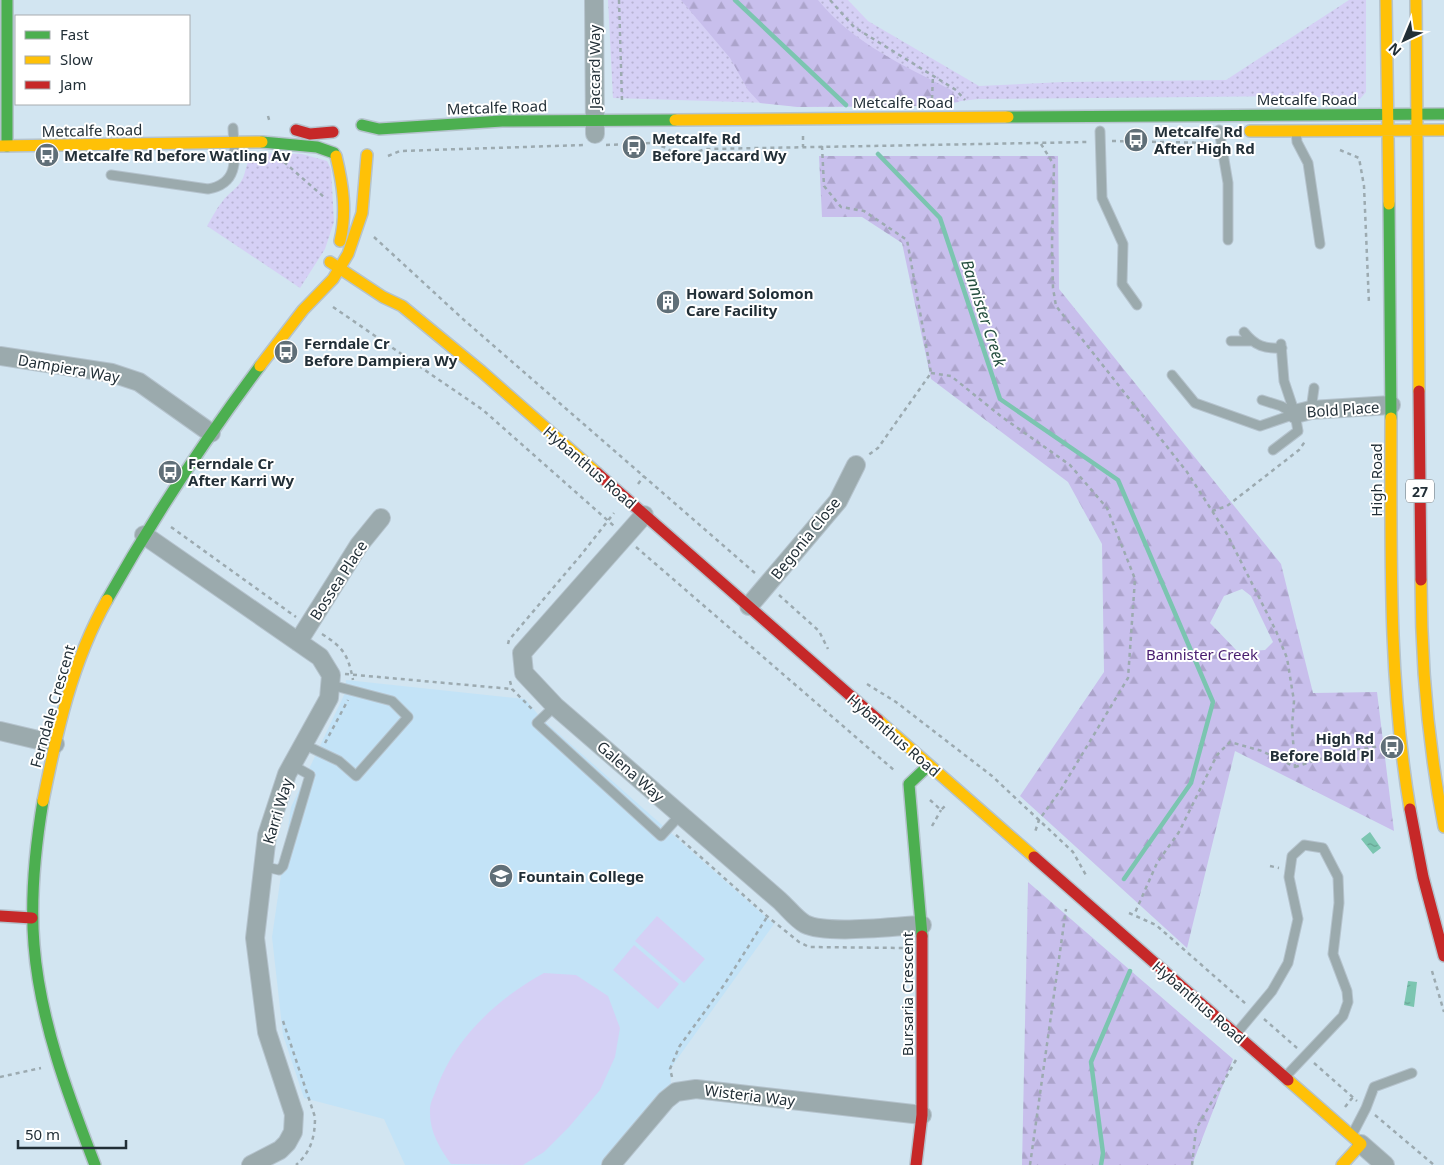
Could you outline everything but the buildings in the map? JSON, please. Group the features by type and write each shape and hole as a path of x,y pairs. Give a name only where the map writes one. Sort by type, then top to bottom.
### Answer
{"main road":[{"path":"3,146 8,131 7,0"},
{"name":"High Road","path":"1386,0 1389,132 1393,639 1400,743 1411,816 1434,921 1444,956"},
{"name":"27","path":"1416,0 1421,623 1425,700 1434,775 1444,827"},
{"name":"Metcalfe Road","path":"3,146 294,143 317,147 353,162 370,152 372,142 371,135 357,123 379,129 502,121 594,131 1388,113 1444,114"},
{"path":"285,129 310,134 336,128 330,140 335,155"},
{"path":"1224,130 1389,132 1444,130"},
{"path":"397,139 417,138"},
{"name":"Ferndale Crescent","path":"95,1165 60,1064 39,987 32,918 31,897 37,832 55,744 83,650 129,558 211,433 303,310 311,290 347,254 362,213 370,152"},
{"name":"Ferndale Crescent","path":"335,155 343,186 347,254"},
{"name":"Hybanthus Road","path":"335,265 383,297 402,306"},
{"name":"Hybanthus Road","path":"382,282 402,306 481,371 748,606 928,766 941,782 1029,852 1356,1140"},
{"path":"909,784 928,766"},
{"name":"Bursaria Crescent","path":"909,784 922,925 922,1115 916,1165"},
{"name":"Bursaria Crescent","path":"914,823 922,794"},
{"path":"0,916 32,918"},
{"path":"1342,1165 1356,1140"}],"street":[{"name":"Jaccard Way","path":"594,0 594,131"},
{"name":"Dampiera Way","path":"0,356 112,373 139,382 211,433"},
{"name":"Bold Place","path":"1303,412 1391,405"},
{"name":"Begonia Close","path":"748,606 838,501 856,465"},
{"name":"Galena Way","path":"644,515 522,653 524,673 555,706 780,900 803,923 814,927 835,929 922,925"},
{"name":"Bossea Place","path":"298,642 360,545 381,518"},
{"path":"144,535 320,657 331,680"},
{"name":"Karri Way","path":"251,1165 280,1150 287,1143 293,1132 294,1114 267,1032 258,970 255,938 267,834 292,765 329,698 331,680"},
{"path":"0,731 55,744"},
{"name":"Wisteria Way","path":"676,1092 696,1089 922,1115"},
{"path":"611,1165 666,1100 676,1092"},
{"name":"Hybanthus Road","path":"1356,1140 1385,1165"}],"lane":[{"path":"111,175 208,189 220,187 229,179 234,164 233,128"},
{"path":"1224,130 1221,144 1228,183 1228,240"},
{"path":"1296,131 1297,142 1308,163 1320,244"},
{"path":"1100,134 1102,198 1123,244 1122,284 1137,305"},
{"path":"1244,332 1251,340 1266,349 1281,346 1284,381 1303,412"},
{"path":"1231,341 1251,340"},
{"path":"1172,375 1195,403 1260,426 1303,412"},
{"path":"1273,450 1298,431 1303,412 1314,388"},
{"path":"1262,400 1303,412"},
{"path":"303,744 338,761 356,776 408,716 392,701 331,680"},
{"path":"555,706 537,723 661,836 681,814"},
{"path":"262,866 279,870 283,866 310,774 292,765"},
{"path":"1236,1034 1256,1012 1276,984 1288,962 1298,919 1290,877 1292,856 1304,844 1323,848 1338,877 1339,904 1333,954 1347,991 1348,1002 1343,1016 1285,1078"},
{"path":"1356,1140 1374,1087 1412,1073"}],"path":[{"path":"619,0 620,92 622,102 629,103"},
{"path":"830,0 854,27 956,90 968,103"},
{"path":"932,104 933,75"},
{"path":"803,147 1041,144 1100,134 1221,144"},
{"path":"1041,144 1054,165 1052,243 1053,288 1056,306 1187,472 1227,534 1276,631 1287,658 1294,702 1292,726 1295,767"},
{"path":"822,146 824,186 841,207 864,211 907,240 931,373 878,448 856,465"},
{"path":"1338,149 1359,158"},
{"path":"279,157 328,200"},
{"path":"371,234 464,320 759,577"},
{"path":"330,305 483,410 624,536 909,784"},
{"path":"931,373 951,376 1002,418 1070,465 1107,508 1135,579 1128,678 1060,791 1039,820 1029,852"},
{"path":"1212,510 1227,506 1299,450 1308,439 1303,412"},
{"path":"507,649 509,640 581,555 644,476"},
{"path":"168,525 308,626"},
{"path":"774,591 819,631 830,653"},
{"path":"331,680 352,674 512,689 508,673"},
{"path":"865,682 896,702 992,776 1074,852 1088,878"},
{"path":"1134,915 1156,863 1179,832 1217,756 1230,742 1262,751 1295,767 1340,752 1400,743"},
{"path":"922,794 940,810 950,802"},
{"path":"1030,1165 1068,886"},
{"path":"676,1092 670,1068 679,1047 780,900"},
{"path":"1127,913 1156,925 1434,1165"},
{"path":"281,1015 315,1117 315,1132 312,1145 305,1157 296,1165"},
{"path":"1192,1165 1196,1129 1235,1061 1248,1045"},
{"path":"0,1077 60,1064"}],"shaded area":[{"path":"608,0 848,0 868,21 979,86 1064,82 1226,80 1349,0 1366,0 1366,92 1360,99 1301,96 978,99 921,106 798,107 771,103 613,98"},
{"path":"259,153 302,154 327,161 331,169 334,222 325,249 300,288 207,226 224,199 241,182 251,157"},
{"name":"Fountain College","path":"346,680 525,699 541,718 774,924 670,1069 671,1086 603,1165 405,1165 384,1119 304,1098 283,1035 272,937 291,807 345,693"},
{"path":"657,916 705,959 684,983 635,941"},
{"path":"634,945 679,984 658,1009 613,970"},
{"path":"544,973 576,975 608,996 620,1028 615,1057 600,1090 569,1127 544,1152 523,1165 451,1164 433,1132 430,1117 431,1104 445,1069 467,1036 494,1007"}],"green space":[{"path":"681,0 818,0 847,29 863,41 897,62 951,90 959,102 921,106 798,107 760,103 748,90 730,58"},
{"name":"Bannister Creek","path":"819,156 1058,156 1059,289 1281,564 1313,693 1377,692 1394,831 1235,751 1187,948 1020,796 1104,672 1102,544 1068,482 931,379 902,243 862,217 822,217","holes":["1242,589 1251,596 1273,642 1265,650 1238,652 1210,623 1224,596"]},
{"path":"1028,882 1233,1059 1192,1165 1022,1165"}],"water":[{"path":"1370,832 1381,848 1373,854 1361,839"},
{"path":"1408,981 1417,982 1414,1007 1404,1005"}],"waterway":[{"name":"Bannister Creek","path":"735,0 846,105"},
{"name":"Bannister Creek","path":"878,154 940,218 1000,399 1118,480 1213,702 1191,783 1124,879"},
{"name":"Bannister Creek","path":"1101,1165 1103,1153 1091,1062 1130,971"}],"traffic: fast":[{"path":"7,0 7,146"},
{"path":"1008,117 1444,114"},
{"path":"362,125 379,129 502,121 675,120"},
{"path":"262,142 317,147 334,153"},
{"path":"1389,204 1391,418"},
{"path":"107,600 142,539 180,480 260,366"},
{"path":"922,936 909,784 928,766"},
{"path":"43,801 33,891 33,927 37,973 42,1002 65,1085 95,1165"}],"traffic: slow":[{"path":"1386,0 1389,204"},
{"path":"1416,0 1419,391"},
{"path":"675,120 1008,117"},
{"path":"1250,131 1444,130"},
{"path":"0,146 262,142"},
{"path":"260,366 303,310 333,279 348,254 362,213 367,155"},
{"path":"336,156 341,177 344,209 340,241"},
{"path":"330,262 383,297 402,306 481,371 597,473"},
{"path":"1391,418 1391,565 1394,663 1403,761 1410,809"},
{"path":"1421,580 1426,704 1444,827"},
{"path":"43,801 60,723 75,672 84,648 107,600"},
{"path":"878,720 1034,857"},
{"path":"1288,1080 1361,1144 1342,1165"}],"traffic: jam":[{"path":"296,130 310,134 333,132"},
{"path":"1419,391 1421,580"},
{"path":"597,473 878,720"},
{"path":"1410,809 1423,877 1444,956"},
{"path":"1034,857 1288,1080"},
{"path":"0,916 32,918"},
{"path":"916,1165 922,1115 922,936"}],"place":[{"name":"Metcalfe Rd After High Rd","path":"1136,140"},
{"name":"Metcalfe Rd Before Jaccard Wy","path":"634,147"},
{"name":"Metcalfe Rd before Watling Av","path":"47,155"},
{"name":"Howard Solomon Care Facility","path":"668,302"},
{"name":"Ferndale Cr Before Dampiera Wy","path":"286,352"},
{"name":"Ferndale Cr After Karri Wy","path":"170,472"},
{"name":"High Rd Before Bold Pl","path":"1392,747"},
{"name":"Fountain College","path":"501,876"}]}
